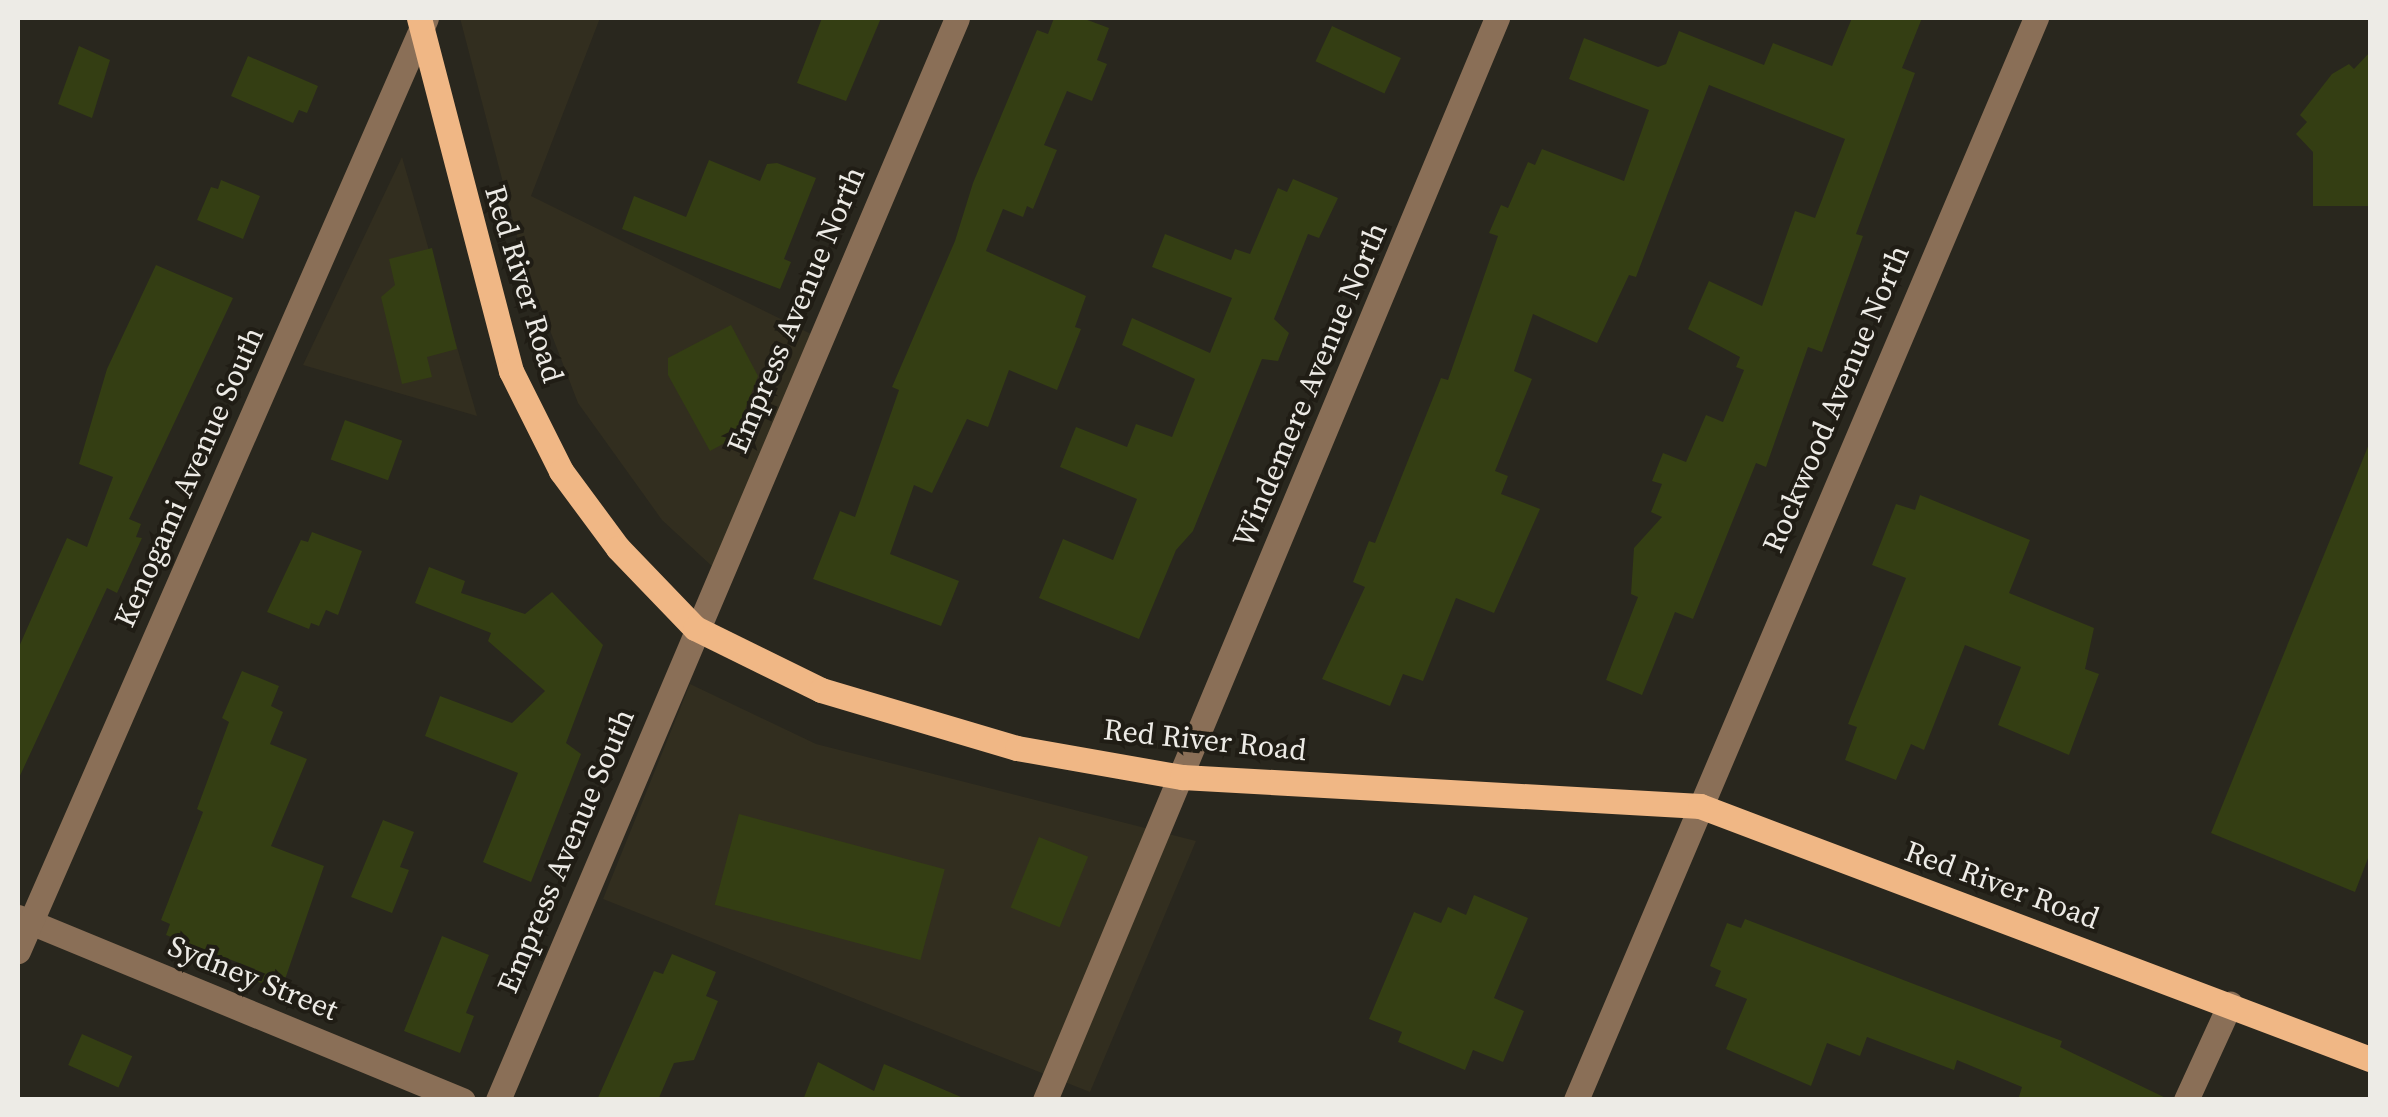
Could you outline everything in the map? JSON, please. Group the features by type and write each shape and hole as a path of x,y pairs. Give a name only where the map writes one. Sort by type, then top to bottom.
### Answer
{"main road":[{"name":"Red River Road","path":"422,21 511,371 561,471 618,548 695,628 821,690 910,722 1016,748 1182,777 1700,806 2370,1059"}],"street":[{"name":"Empress Avenue North","path":"695,628 957,18"},
{"name":"Windemere Avenue North","path":"1044,1100 1497,18"},
{"name":"Rockwood Avenue North","path":"1576,1100 2036,18"},
{"name":"Kenogami Avenue South","path":"18,951 24,919 422,21"},
{"name":"Empress Avenue South","path":"498,1100 695,628"},
{"name":"Sydney Street","path":"24,919 463,1100"},
{"path":"2186,1100 2230,1004"}],"shaded area":[{"path":"460,18 600,18 531,196 811,334 728,581 662,520 578,403 524,263"},
{"path":"402,157 477,416 303,365"},
{"path":"690,684 816,744 1196,841 1090,1092 603,899"}],"building":[{"path":"822,18 881,18 846,101 797,83"},
{"path":"1054,18 1082,18 1109,28 1097,60 1107,64 1092,101 1067,91 1044,145 1057,150 1033,209 1027,206 1023,217 1003,209 986,251 1086,296 1075,327 1081,329 1057,390 1009,370 988,427 967,419 932,493 914,485 890,554 959,581 941,626 813,579 840,511 855,517 899,390 892,387 955,241 973,183 1037,30 1048,34"},
{"path":"1852,18 1922,18 1902,68 1915,73 1856,234 1863,236 1822,352 1808,347 1766,467 1756,463 1693,619 1675,612 1642,695 1606,680 1638,597 1631,594 1634,548 1662,517 1651,512 1662,484 1652,481 1663,453 1686,462 1706,415 1723,422 1744,370 1736,367 1740,357 1688,329 1709,281 1762,306 1795,211 1815,218 1845,139 1709,85 1636,277 1629,275 1597,343 1533,314 1514,371 1532,379 1495,471 1508,476 1501,494 1540,509 1494,613 1456,598 1423,681 1403,674 1390,706 1322,679 1365,587 1353,582 1369,541 1375,543 1441,378 1448,380 1498,236 1489,233 1501,205 1508,208 1528,162 1535,165 1542,149 1624,181 1649,110 1569,79 1584,38 1658,67 1666,64 1679,31 1764,65 1773,43 1832,66"},
{"path":"1332,26 1401,58 1384,93 1316,61"},
{"path":"79,46 110,60 92,118 58,104"},
{"path":"2370,52 2370,206 2313,206 2313,152 2296,134 2307,122 2300,115 2332,74 2349,64 2354,69"},
{"path":"248,56 318,86 307,113 299,110 293,123 231,96"},
{"path":"709,160 760,181 767,164 777,163 816,178 784,259 791,262 780,289 622,229 634,196 686,217"},
{"path":"1293,179 1338,198 1319,238 1308,234 1274,319 1289,333 1278,361 1262,359 1193,531 1176,550 1139,639 1039,598 1063,539 1113,560 1137,499 1060,467 1076,427 1127,447 1136,424 1172,437 1195,379 1122,345 1132,318 1210,353 1232,298 1152,267 1165,234 1231,260 1235,249 1250,254 1278,188 1287,192"},
{"path":"221,180 260,196 243,239 197,220 211,187 218,189"},
{"path":"432,248 457,349 427,357 432,377 402,384 381,297 395,285 389,259"},
{"path":"156,265 233,298 129,519 141,524 136,537 142,538 117,593 107,588 18,780 18,649 67,538 87,547 113,477 79,464 107,369"},
{"path":"731,325 758,376 734,438 710,451 668,375 668,358"},
{"path":"345,420 402,441 388,480 331,459"},
{"path":"2369,444 2370,853 2355,892 2211,833"},
{"path":"1920,495 2030,540 2009,593 2094,628 2085,669 2099,674 2069,755 1998,725 2021,667 1965,645 1924,750 1911,744 1896,780 1845,760 1857,727 1848,724 1906,578 1872,565 1896,504 1915,510"},
{"path":"312,532 362,551 338,615 326,610 319,626 311,623 309,629 267,612 301,540 308,542"},
{"path":"429,567 465,581 461,593 525,614 552,592 603,645 566,743 581,754 531,882 483,862 518,773 425,736 440,696 512,723 545,691 488,641 491,633 415,603"},
{"path":"242,671 279,686 271,706 283,712 270,744 307,759 271,846 324,866 281,991 251,979 255,969 166,935 170,924 161,920 203,812 197,809 229,722 222,718"},
{"path":"739,814 945,869 920,960 715,905"},
{"path":"383,820 414,832 400,867 409,870 392,913 351,897"},
{"path":"1039,837 1088,857 1060,927 1011,907"},
{"path":"1474,895 1528,918 1494,998 1524,1011 1503,1062 1473,1050 1465,1070 1398,1042 1402,1032 1369,1019 1414,912 1441,923 1448,907 1466,915"},
{"path":"1745,919 2062,1041 2060,1047 2170,1100 2018,1100 2022,1087 1957,1060 1954,1070 1867,1037 1860,1056 1827,1043 1811,1086 1726,1049 1747,999 1715,986 1721,971 1710,966 1727,923 1741,928"},
{"path":"442,936 489,955 466,1013 474,1016 460,1053 404,1031"},
{"path":"672,954 716,972 706,996 718,1001 694,1060 674,1063 658,1100 597,1100 654,971 663,974"},
{"path":"82,1034 132,1056 118,1087 68,1065"},
{"path":"818,1062 874,1091 884,1064 968,1100 803,1100"}]}
